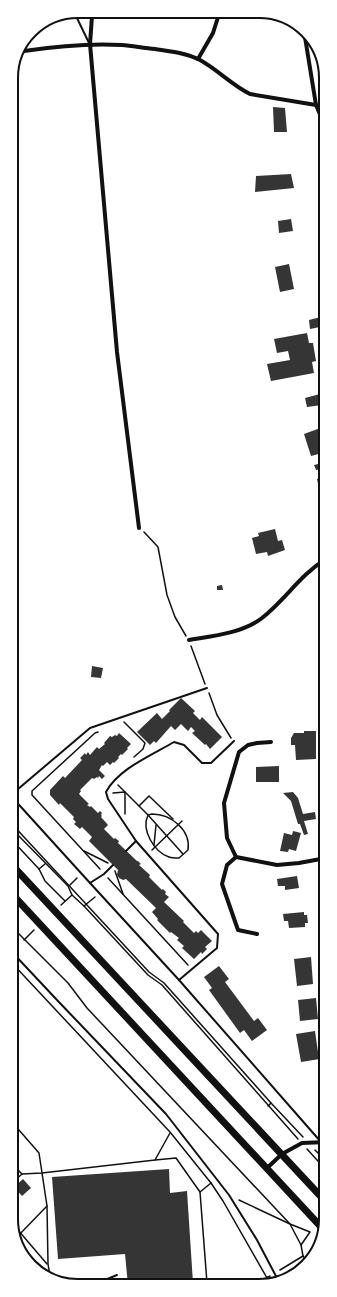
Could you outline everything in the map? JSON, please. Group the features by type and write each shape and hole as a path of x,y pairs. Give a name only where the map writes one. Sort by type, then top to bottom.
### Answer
{"main road":[{"path":"18,870 319,1194"},
{"path":"18,899 319,1224"}],"street":[{"path":"92,18 90,44 117,352 139,528"},
{"path":"198,60 214,34 218,18"},
{"path":"306,41 316,105 319,112"},
{"path":"25,51 55,46 90,44 123,45 175,52 198,60 215,70 243,91 250,94 316,105"},
{"path":"189,640 230,632 250,625 261,618 314,566 319,563"},
{"path":"236,857 227,838 224,803 239,752 248,745 271,742"},
{"path":"236,857 277,865 319,859"},
{"path":"236,857 227,865 222,884 238,930 257,934"},
{"path":"267,1168 282,1154 302,1143 319,1142"}],"lane":[{"path":"77,18 90,44"},
{"path":"18,789 90,728 207,688"},
{"path":"179,980 217,948 218,934 136,841 108,799 106,792 110,784 131,767 174,742 184,745 202,763 211,763 234,741"},
{"path":"18,803 319,1136"},
{"path":"126,851 136,841"},
{"path":"90,884 104,874 113,865"},
{"path":"18,958 166,1114 229,1195 257,1240 276,1276"},
{"path":"107,1279 117,1275"}],"path":[{"path":"139,528 158,547 167,595 175,617 189,640 217,714 234,741"},
{"path":"119,722 124,722 145,743 143,749 133,758"},
{"path":"101,731 95,733 32,791 32,795 192,969"},
{"path":"114,781 148,815 183,854"},
{"path":"106,794 125,792"},
{"path":"125,792 125,824"},
{"path":"139,806 149,796 178,825"},
{"path":"148,815 164,815 182,828 186,836 188,850 179,858 169,857 154,846 146,827 148,815"},
{"path":"148,853 182,821"},
{"path":"154,846 156,824"},
{"path":"18,831 149,972 164,983 271,1103 319,1154"},
{"path":"18,835 69,886 72,895 148,975 162,985 319,1162"},
{"path":"18,846 39,869 45,881 65,901"},
{"path":"83,850 113,865 124,895"},
{"path":"39,869 46,864"},
{"path":"69,886 81,873"},
{"path":"84,906 100,894"},
{"path":"61,905 72,895"},
{"path":"24,940 34,930"},
{"path":"18,933 68,984 87,1008 290,1224 301,1245 303,1256 267,1278 223,1201 211,1183 170,1132 18,968"},
{"path":"268,1106 271,1103"},
{"path":"18,1129 39,1153 47,1206 49,1271"},
{"path":"156,1160 170,1132"},
{"path":"18,1178 22,1174 176,1158 200,1192 208,1279"},
{"path":"18,1170 22,1174"},
{"path":"200,1192 211,1183"},
{"path":"229,1195 310,1232 301,1245"},
{"path":"47,1206 20,1234 48,1264"}],"building":[{"path":"273,107 285,108 287,132 274,132"},
{"path":"291,174 294,188 255,192 256,176"},
{"path":"291,219 293,231 279,233 278,221"},
{"path":"289,264 294,289 280,292 275,267"},
{"path":"319,318 319,327 310,329 309,320"},
{"path":"307,333 309,343 313,343 316,361 312,362 314,373 271,381 267,364 290,360 288,351 277,353 274,339"},
{"path":"319,394 319,405 307,407 305,398"},
{"path":"319,428 319,454 311,456 304,434"},
{"path":"319,464 319,469 316,470 314,465"},
{"path":"275,529 278,541 282,540 285,550 268,556 267,552 256,554 252,538 259,536 258,533"},
{"path":"222,585 223,590 217,590 217,586"},
{"path":"92,666 103,668 101,678 91,677"},
{"path":"181,698 195,711 193,713 200,720 202,717 222,737 210,749 192,733 195,731 191,727 188,731 181,724 175,730 171,726 156,743 154,741 150,745 137,732 157,713 162,719"},
{"path":"304,731 316,731 316,759 296,760 295,745 291,745 291,738 294,733 304,733"},
{"path":"119,733 131,744 127,748 128,749 118,757 119,758 114,763 113,762 110,765 107,762 103,766 102,765 99,770 105,776 102,779 99,776 98,778 92,778 80,790 81,791 79,794 89,804 87,805 90,807 91,806 98,813 100,811 102,813 101,817 108,825 104,829 114,839 115,838 119,841 118,843 141,864 139,865 150,875 149,877 166,892 165,894 169,897 164,902 194,933 196,931 198,933 201,930 212,941 205,947 207,949 202,954 201,952 194,959 182,948 184,946 177,940 179,938 171,932 170,933 157,920 158,919 152,912 156,908 126,879 123,880 119,878 117,875 118,870 89,841 92,837 82,827 80,829 74,824 76,822 73,819 74,817 60,803 59,805 50,795 50,790 63,776 65,778 82,760 80,758 85,753 86,755 88,752 90,755 97,747 99,749 105,744 104,743 110,736 117,736"},
{"path":"279,766 279,782 256,782 256,767"},
{"path":"293,792 298,798 303,814 315,812 316,819 304,821 308,834 304,835 300,824 298,824 291,801 283,793"},
{"path":"293,831 301,833 296,851 289,849 288,852 280,851 284,833 292,835"},
{"path":"297,876 299,888 285,890 285,886 278,886 277,879"},
{"path":"304,912 304,915 307,915 308,923 305,923 305,927 289,928 288,921 284,921 283,914"},
{"path":"311,957 313,984 297,986 294,959"},
{"path":"219,966 229,979 225,982 254,1021 258,1018 267,1030 252,1041 244,1030 240,1033 209,990 212,988 204,977"},
{"path":"316,998 318,1019 300,1021 298,1000"},
{"path":"315,1031 319,1059 301,1062 296,1034"},
{"path":"169,1169 170,1193 187,1191 193,1279 127,1279 125,1254 58,1259 52,1177"},
{"path":"23,1179 31,1188 22,1196 18,1192 18,1183"}]}
